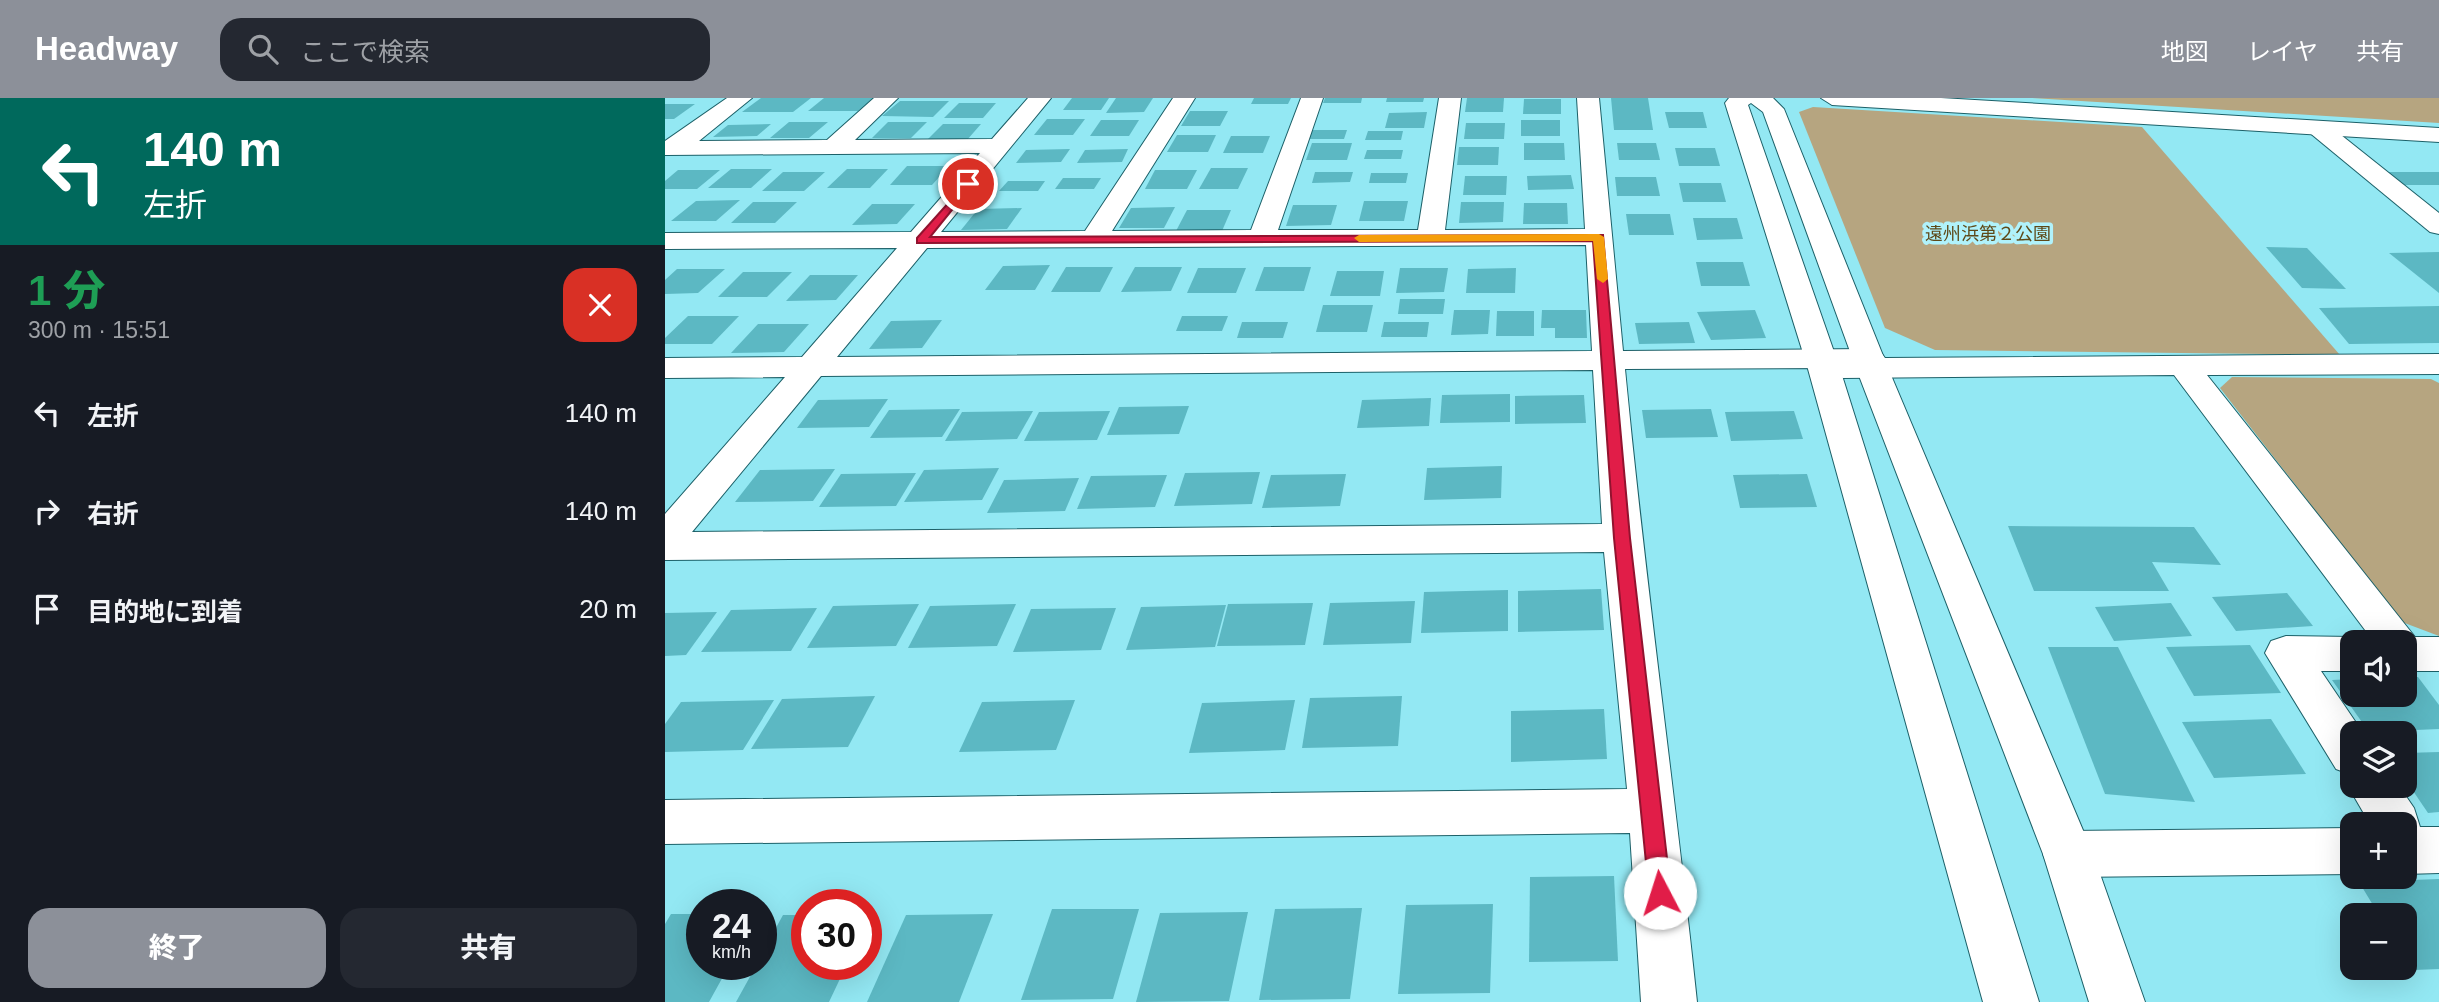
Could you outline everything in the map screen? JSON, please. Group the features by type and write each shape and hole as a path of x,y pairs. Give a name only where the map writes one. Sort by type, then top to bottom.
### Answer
{"street":[{"path":"670,148 741,98"},
{"path":"832,147 887,98"},
{"path":"665,538 1040,98"},
{"path":"1093,240 1184,98"},
{"path":"1261,239 1312,98"},
{"path":"1430,238 1450,98"},
{"path":"1588,98 1622,538 1653,811 1669,1002"},
{"path":"1744,98 1735,103 1823,364 2011,1002"},
{"path":"1759,98 1773,109 1871,363 2068,854 2117,1002"},
{"path":"1832,98 2439,135"},
{"path":"2318,128 2439,226"},
{"path":"670,148 999,146"},
{"path":"665,241 1599,237"},
{"path":"665,368 1610,360 1823,364 2439,364"},
{"path":"2182,364 2393,630"},
{"path":"665,546 1622,538"},
{"path":"2340,654 2286,653 2340,736"},
{"path":"665,822 1653,811"},
{"path":"2068,854 2340,851"}],"green space":[{"path":"2032,98 2439,98 2439,123"},
{"name":"遠州浜第２公園","path":"1813,107 2142,127 2340,355 1935,350 1885,328 1799,112"},
{"path":"2232,377 2431,379 2439,383 2439,636 2402,622 2220,388"}],"building":[{"path":"761,98 811,98 793,112 742,112"},
{"path":"824,98 874,98 858,111 808,111"},
{"path":"1072,98 1109,98 1101,110 1063,110"},
{"path":"1116,98 1153,98 1144,112 1106,113"},
{"path":"1254,98 1291,98 1288,104 1251,104"},
{"path":"1325,98 1362,98 1361,103 1323,103"},
{"path":"1387,98 1424,98 1423,102 1386,102"},
{"path":"1467,98 1504,98 1503,112 1465,112"},
{"path":"1611,98 1648,98 1653,130 1614,130"},
{"path":"1524,99 1561,99 1561,114 1523,114"},
{"path":"900,101 949,101 933,117 882,116"},
{"path":"959,103 996,103 983,118 944,118"},
{"path":"665,104 695,104 674,119 665,119"},
{"path":"1190,111 1228,111 1220,126 1181,126"},
{"path":"1427,112 1424,128 1385,128 1389,113"},
{"path":"1665,112 1703,112 1707,128 1669,128"},
{"path":"1047,119 1085,119 1073,135 1034,135"},
{"path":"1101,120 1139,120 1129,136 1090,136"},
{"path":"1521,120 1560,120 1560,136 1521,136"},
{"path":"789,122 828,122 809,138 770,138"},
{"path":"888,122 927,122 911,138 872,138"},
{"path":"1466,123 1505,123 1504,139 1464,139"},
{"path":"771,124 757,136 713,137 728,125"},
{"path":"943,124 981,124 967,140 927,140"},
{"path":"1312,130 1347,130 1344,139 1309,139"},
{"path":"1368,131 1403,131 1401,140 1365,140"},
{"path":"1177,135 1216,135 1208,152 1167,152"},
{"path":"1231,136 1270,136 1263,153 1223,153"},
{"path":"1312,143 1352,143 1347,160 1306,160"},
{"path":"1524,143 1564,143 1565,160 1524,160"},
{"path":"1617,143 1656,143 1660,160 1619,160"},
{"path":"1459,147 1499,147 1498,165 1457,165"},
{"path":"1675,148 1715,148 1720,166 1679,166"},
{"path":"1070,149 1061,162 1016,163 1026,150"},
{"path":"1128,149 1122,162 1077,163 1085,150"},
{"path":"1367,150 1403,150 1401,159 1364,159"},
{"path":"907,166 949,166 932,185 890,185"},
{"path":"1211,168 1248,168 1238,189 1199,189"},
{"path":"731,169 772,169 751,188 708,188"},
{"path":"847,169 888,169 870,188 827,188"},
{"path":"678,170 720,170 697,189 665,189 665,181"},
{"path":"1155,170 1197,170 1187,189 1145,189"},
{"path":"783,172 825,172 804,191 762,191"},
{"path":"1315,172 1353,172 1350,182 1312,183"},
{"path":"2387,172 2439,172 2439,185 2403,185"},
{"path":"1371,173 1408,173 1406,183 1369,183"},
{"path":"1571,175 1574,189 1528,190 1527,176"},
{"path":"1465,176 1507,176 1506,195 1463,195"},
{"path":"1615,177 1656,177 1660,196 1617,196"},
{"path":"1063,178 1101,178 1094,189 1055,189"},
{"path":"1008,181 1045,181 1038,191 999,191"},
{"path":"1679,183 1721,183 1726,202 1683,202"},
{"path":"740,200 716,221 671,221 696,201"},
{"path":"1364,201 1408,201 1404,221 1359,221"},
{"path":"753,202 797,202 775,223 731,223"},
{"path":"1461,202 1504,202 1503,222 1459,223"},
{"path":"1524,203 1567,203 1568,224 1523,224"},
{"path":"872,204 915,204 897,224 852,225"},
{"path":"1293,205 1337,205 1331,225 1286,226"},
{"path":"1175,207 1164,228 1119,228 1131,208"},
{"path":"1022,208 1007,229 961,230 978,209"},
{"path":"1187,210 1231,210 1222,231 1176,231"},
{"path":"1626,214 1670,214 1674,235 1629,235"},
{"path":"1693,218 1737,218 1743,239 1697,240"},
{"path":"2266,247 2307,248 2346,289 2302,288"},
{"path":"2439,252 2439,293 2389,253"},
{"path":"1696,262 1743,262 1750,286 1701,286"},
{"path":"1050,265 1035,290 985,290 1003,266"},
{"path":"1066,267 1113,267 1100,292 1051,292"},
{"path":"1135,267 1182,267 1171,291 1121,292"},
{"path":"1264,267 1311,267 1304,291 1255,291"},
{"path":"1198,268 1246,268 1236,293 1187,293"},
{"path":"1400,268 1448,268 1444,292 1396,293"},
{"path":"1516,268 1515,293 1466,293 1468,269"},
{"path":"677,269 725,269 698,293 665,294 665,280"},
{"path":"1337,271 1384,271 1380,296 1330,296"},
{"path":"743,272 792,272 767,297 718,297"},
{"path":"810,275 858,275 836,300 786,301"},
{"path":"1400,299 1445,299 1443,314 1398,314"},
{"path":"1323,305 1373,305 1367,332 1316,332"},
{"path":"2439,306 2439,343 2349,344 2319,308"},
{"path":"1454,310 1490,310 1488,334 1451,335"},
{"path":"1542,310 1586,310 1587,338 1555,338 1555,328 1541,328"},
{"path":"1755,310 1766,338 1711,340 1697,312"},
{"path":"1497,311 1534,311 1534,336 1496,336"},
{"path":"688,316 739,316 712,344 665,344 665,338"},
{"path":"1182,316 1228,316 1222,331 1176,331"},
{"path":"942,320 922,348 869,349 891,321"},
{"path":"1242,322 1288,322 1283,338 1237,338"},
{"path":"1384,322 1429,322 1427,337 1381,337"},
{"path":"1689,322 1695,343 1639,344 1635,323"},
{"path":"758,324 809,324 784,352 731,353"},
{"path":"1510,394 1510,422 1440,423 1442,395"},
{"path":"1584,395 1586,423 1515,424 1515,396"},
{"path":"1431,398 1429,426 1357,428 1362,400"},
{"path":"888,399 869,427 797,428 818,400"},
{"path":"1189,406 1179,434 1107,435 1119,407"},
{"path":"960,409 942,437 870,438 889,410"},
{"path":"1711,409 1718,437 1646,438 1642,410"},
{"path":"1033,411 1017,439 945,441 962,412"},
{"path":"1110,411 1097,440 1024,441 1039,412"},
{"path":"1794,411 1803,439 1731,441 1725,412"},
{"path":"1502,466 1501,498 1424,500 1427,468"},
{"path":"999,468 982,500 904,502 924,470"},
{"path":"835,469 813,501 735,502 760,470"},
{"path":"1260,472 1252,504 1174,506 1185,473"},
{"path":"916,473 896,506 819,507 841,474"},
{"path":"1346,474 1340,506 1262,508 1271,475"},
{"path":"1807,474 1817,507 1740,508 1733,475"},
{"path":"1167,475 1155,507 1077,509 1091,476"},
{"path":"1079,478 1065,511 987,513 1004,480"},
{"path":"2008,526 2194,527 2221,565 2152,562 2169,591 2034,591"},
{"path":"1601,589 1604,630 1518,632 1518,591"},
{"path":"1508,590 1508,631 1421,633 1424,592"},
{"path":"2287,593 2313,626 2236,631 2212,597"},
{"path":"1415,601 1411,643 1323,645 1330,603"},
{"path":"1313,603 1305,645 1217,646 1228,604"},
{"path":"2171,603 2192,636 2114,641 2095,607"},
{"path":"919,604 896,646 807,648 833,606"},
{"path":"1016,604 997,646 908,648 930,606"},
{"path":"1226,605 1215,647 1126,650 1141,607"},
{"path":"817,608 791,651 701,652 731,610"},
{"path":"1116,608 1101,650 1013,652 1031,609"},
{"path":"717,612 686,655 665,656 665,613"},
{"path":"2250,645 2281,693 2194,696 2166,647"},
{"path":"2048,647 2118,647 2195,802 2105,794"},
{"path":"2417,677 2439,705 2439,729 2417,730 2417,721 2361,721 2351,707 2417,707"},
{"path":"2332,680 2340,680 2340,691"},
{"path":"875,696 848,747 751,749 782,699"},
{"path":"1402,696 1398,746 1302,748 1310,698"},
{"path":"774,700 743,750 665,752 665,724 681,702"},
{"path":"1075,700 1056,750 959,752 982,702"},
{"path":"1295,700 1285,750 1189,753 1202,703"},
{"path":"1604,709 1607,759 1511,762 1511,711"},
{"path":"2271,719 2306,774 2214,778 2182,722"},
{"path":"2439,752 2439,812 2428,813 2417,797 2417,753"},
{"path":"1614,876 1618,961 1529,962 1530,877"},
{"path":"2439,879 2439,969 2417,970 2417,903 2372,903 2363,889 2417,889 2417,880"},
{"path":"1493,904 1490,993 1398,994 1406,905"},
{"path":"1362,908 1350,999 1259,1000 1275,909"},
{"path":"1052,909 1139,909 1113,999 1021,1000"},
{"path":"1248,912 1229,1001 1136,1002 1160,913"},
{"path":"671,914 686,914 686,980 721,980 709,1002 665,1002 665,924"},
{"path":"993,914 959,1002 867,1002 877,980 882,980 882,969 906,915"},
{"path":"783,915 791,915 791,980 839,980 829,1002 736,1002 748,980 777,980 777,926"}],"slow traffic":[{"path":"1359,238 1599,237 1603,279"}],"route":[{"path":"968,184 921,240 1599,237 1622,538 1660,893"}]}
